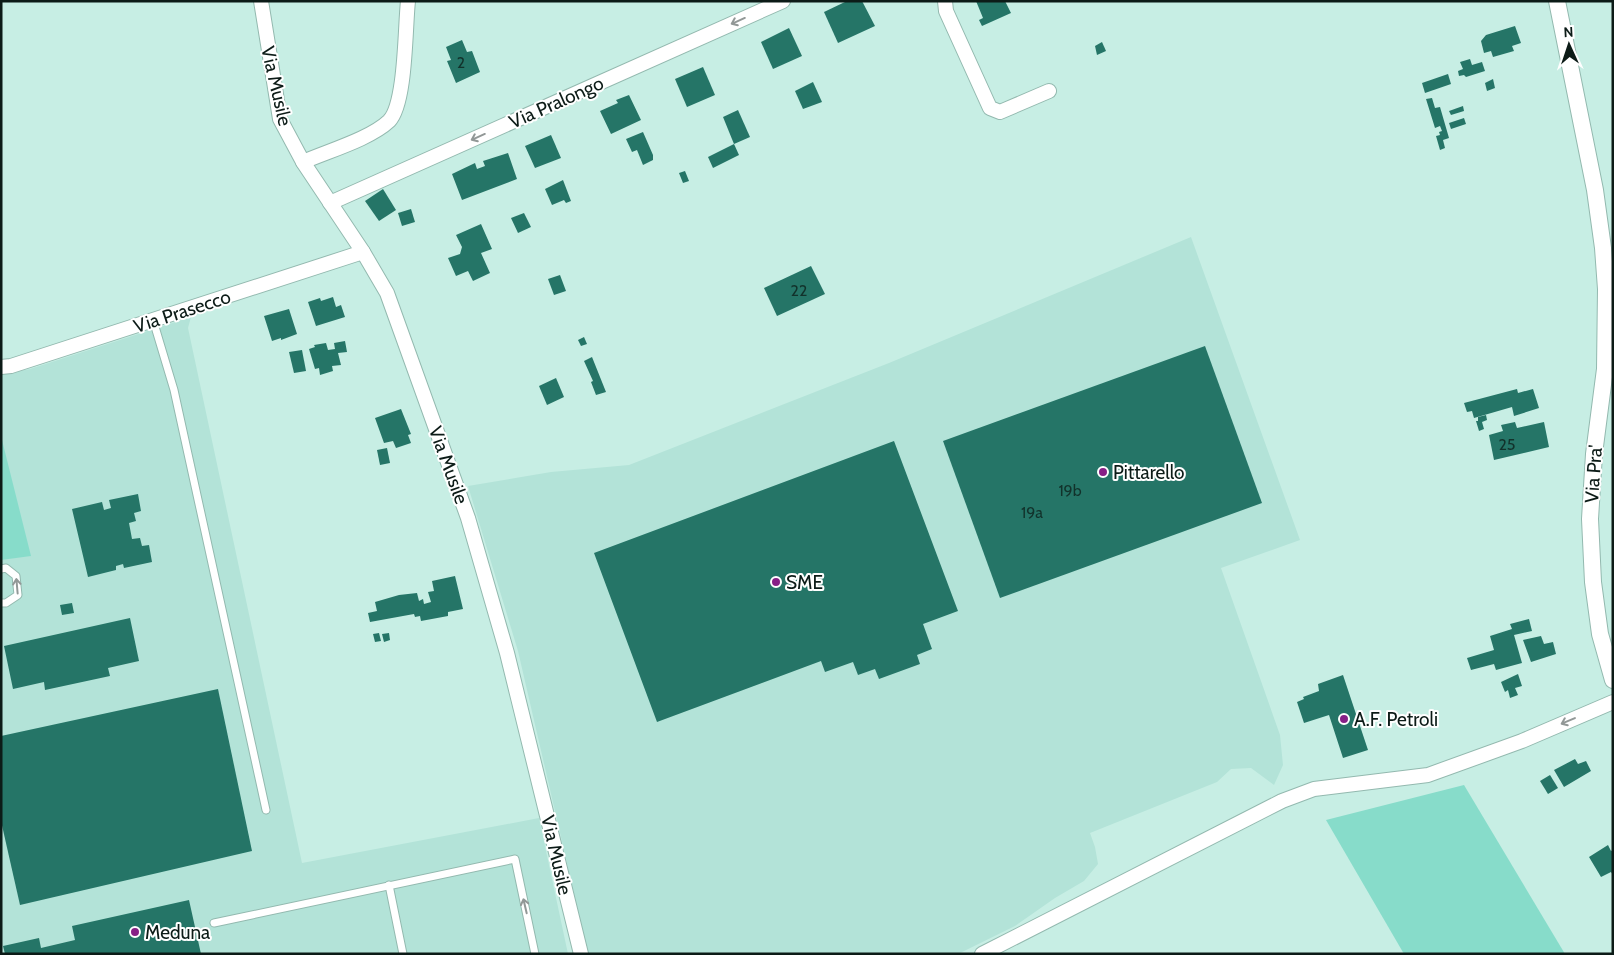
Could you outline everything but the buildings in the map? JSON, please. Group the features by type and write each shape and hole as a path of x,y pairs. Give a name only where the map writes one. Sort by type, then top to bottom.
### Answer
{"street":[{"name":"Via Musile","path":"261,1 280,119 303,162 363,252 387,293 468,518 507,652 581,954"},
{"path":"303,162 373,132 390,120 397,105 401,82 408,1"},
{"name":"Via Pralongo","path":"330,203 783,1"},
{"path":"944,1 946,11 990,108 1000,112 1049,91"},
{"name":"Via Pra'","path":"1556,1 1595,190 1606,289 1605,369 1594,454 1590,519 1593,582 1600,634 1613,680"},
{"name":"Via Prasecco","path":"1,367 11,366 363,252"},
{"path":"982,954 1282,801 1314,789 1428,774 1522,741 1613,702"}],"lane":[{"path":"153,320 174,390 266,810"},
{"path":"1,569 6,568 16,576 18,595 1,604"},
{"path":"214,923 515,859 535,954"},
{"path":"389,885 403,954"}],"shaded area":[{"path":"1191,237 1300,540 1221,568 1280,735 1283,765 1274,785 1251,768 1231,769 1217,782 1090,833 1098,864 1084,881 1055,898 1015,926 958,954 588,954 518,651 468,486 551,472 629,465 889,363"},
{"path":"191,317 188,328 302,863 539,818 568,954 1,954 1,374 30,369"}],"green space":[{"path":"1,436 31,556 1,560"},
{"path":"1464,785 1565,954 1404,954 1326,820"}],"place":[{"name":"Pittarello","path":"1103,472"},
{"name":"SME","path":"776,582"},
{"name":"A.F. Petroli","path":"1344,719"},
{"name":"Meduna","path":"135,932"}]}
